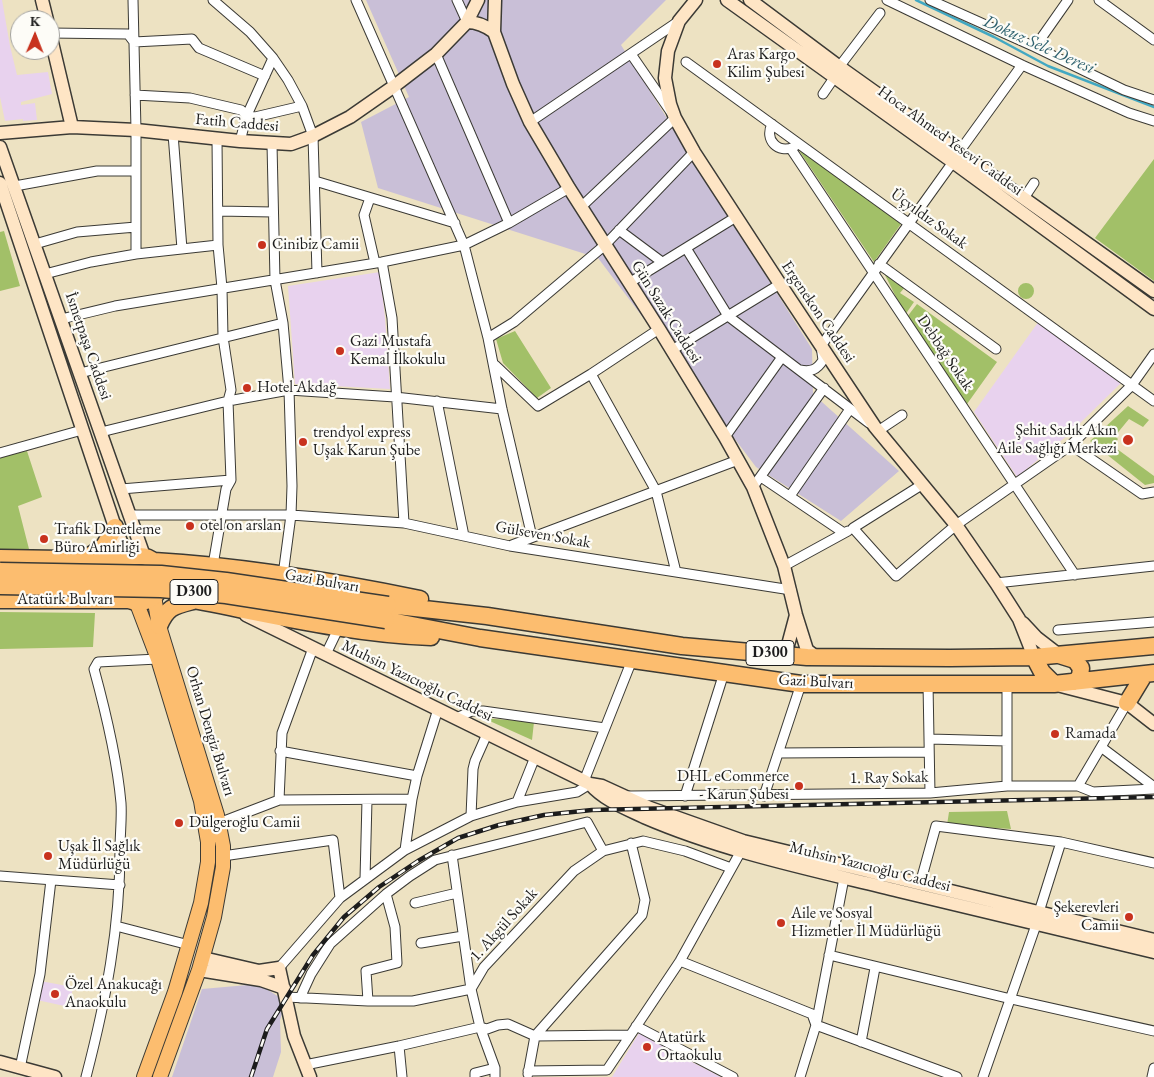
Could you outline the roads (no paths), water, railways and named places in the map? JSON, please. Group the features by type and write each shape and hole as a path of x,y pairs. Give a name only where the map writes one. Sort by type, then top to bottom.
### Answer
{"highway":[{"path":"85,559 104,546 115,527"},
{"path":"0,558 138,559 159,568 162,576 161,585 156,594 146,601 133,601 119,590 116,581 119,567 138,559"},
{"name":"Gazi Bulvarı","path":"138,559 206,564 283,575 442,603 487,616"},
{"path":"195,600 186,593 184,582 189,568 206,564"},
{"path":"0,571 160,574 226,581 387,613"},
{"name":"D300","path":"0,586 161,589 387,613"},
{"name":"Gazi Bulvarı","path":"156,594 339,627 408,636 480,638 801,684 1054,684 1149,674"},
{"name":"Atatürk Bulvarı","path":"0,600 133,601"},
{"path":"159,626 170,608 195,600"},
{"name":"Gazi Bulvarı","path":"387,613 487,616 682,646 816,657 1034,657 1154,646"},
{"name":"Gazi Bulvarı","path":"387,613 480,638"},
{"path":"1059,655 1075,660 1081,668 1080,676 1075,682"},
{"path":"1034,657 1042,672 1054,684"},
{"path":"1126,703 1149,674"}],"main road":[{"name":"Orhan Dengiz Bulvarı","path":"156,594 159,626 207,778 219,822 223,856 219,894 201,964 160,1077"},
{"name":"Orhan Dengiz Bulvarı","path":"133,601 158,659 201,801 208,842 208,862 204,888 175,992 144,1077"},
{"path":"186,954 201,964"}],"street":[{"path":"133,0 136,254"},
{"path":"356,0 464,245 488,338 502,409 532,538"},
{"path":"456,0 467,22 475,22 494,32"},
{"name":"Fatih Caddesi","path":"0,133 72,127 136,130 272,144 291,144 313,136 350,117 394,87 436,54 467,22 478,0"},
{"path":"494,32 495,0"},
{"name":"Ergenekon Caddesi","path":"696,0 679,20 668,51 665,78 675,118 694,152 736,217 877,429 956,525 1019,620"},
{"name":"Hoca Ahmed Yesevi Caddesi","path":"726,0 836,72 956,157 1154,309"},
{"name":"Hoca Ahmed Yesevi Caddesi","path":"750,0 836,72"},
{"path":"887,0 1022,65 1130,113 1154,120"},
{"path":"930,0 1035,47 1124,90 1154,100"},
{"path":"1035,47 1068,0"},
{"path":"1099,0 1154,40"},
{"path":"218,1 250,32 273,58 302,106 313,136 317,274"},
{"path":"823,94 836,72 880,13"},
{"path":"530,122 679,20"},
{"name":"Gün Sazak Caddesi","path":"494,32 513,84 530,122 581,208 659,329 738,460 757,482 784,566 807,650 816,657"},
{"path":"60,34 128,34 134,42"},
{"path":"134,42 192,39 200,48 265,76"},
{"path":"436,54 509,222"},
{"path":"581,208 675,118 631,54"},
{"path":"240,141 247,115 273,58"},
{"path":"56,60 72,127"},
{"name":"Üçyıldız Sokak","path":"686,62 772,124 795,146 909,223 1154,401"},
{"path":"800,370 808,372 818,368 823,360 821,346 1022,65"},
{"path":"135,95 190,98 242,110 247,115 255,117 302,106"},
{"path":"772,124 769,133 772,143 781,149 795,146"},
{"path":"173,134 182,249"},
{"path":"206,564 221,515 226,489 231,480 228,400 231,390 223,337 222,288 218,245 217,139"},
{"path":"272,144 275,280 283,323 289,390 292,486 283,575"},
{"name":"Debbağ Sokak","path":"795,146 873,272 1075,574"},
{"name":"İsmetpaşa Caddesi","path":"0,147 129,515 138,559"},
{"path":"488,338 514,322 605,245 694,152"},
{"name":"Hoca Ahmed Yesevi Caddesi","path":"956,157 1024,198 1154,291"},
{"path":"15,186 97,171 136,170"},
{"path":"315,181 455,223"},
{"name":"İsmetpaşa Caddesi","path":"0,183 115,527 138,559"},
{"path":"1024,198 1034,183"},
{"path":"61,319 115,306 317,274 464,245 569,188"},
{"path":"370,198 364,215 379,263 392,318 395,397 404,523"},
{"path":"218,211 272,212"},
{"path":"628,283 736,217"},
{"path":"35,244 77,232 136,227"},
{"path":"619,230 662,262"},
{"path":"45,274 91,262 136,254 218,245"},
{"path":"686,248 728,316 877,429 902,415"},
{"path":"879,264 996,350"},
{"path":"672,350 780,284"},
{"path":"80,373 283,323"},
{"path":"494,365 538,406 659,329"},
{"path":"824,388 757,482 790,496 848,530 896,576 956,525 1072,445 1132,385 1154,354"},
{"path":"725,436 782,357"},
{"path":"591,374 656,491 676,572"},
{"path":"100,432 228,400 289,390 395,397 502,409"},
{"path":"438,401 464,536"},
{"path":"790,496 850,408"},
{"path":"0,453 82,430"},
{"path":"1072,445 1142,494 1154,492"},
{"path":"510,546 738,460"},
{"path":"120,489 231,480"},
{"path":"784,566 848,530 923,484"},
{"name":"Gülseven Sokak","path":"129,515 290,515 404,523 510,546 791,590"},
{"path":"996,583 1154,566"},
{"name":"Muhsin Yazıcıoğlu Caddesi","path":"230,607 587,783 602,786 742,846 844,878 1154,940"},
{"path":"778,654 788,645 796,615"},
{"path":"1019,620 1059,655"},
{"path":"1019,620 1034,657"},
{"path":"1058,630 1154,622"},
{"path":"326,654 339,627"},
{"path":"279,800 282,733 312,648"},
{"path":"86,1077 105,999 120,885 121,804 107,716 94,669 98,662 158,659"},
{"path":"201,964 259,971 279,968 340,898 405,850 471,816 516,802 577,792 587,783 605,728 632,660"},
{"path":"685,796 724,674"},
{"path":"764,796 801,684"},
{"path":"928,684 930,793"},
{"path":"1054,684 1126,703 1154,724"},
{"path":"1007,685 1007,786"},
{"path":"1078,786 1126,703"},
{"path":"405,850 417,776 438,710"},
{"path":"456,718 472,711 483,711 605,728"},
{"path":"471,816 473,769 487,734"},
{"path":"929,739 1007,741"},
{"path":"1101,747 1154,788"},
{"path":"280,751 417,776"},
{"path":"778,753 929,752"},
{"path":"516,802 535,757"},
{"name":"Muhsin Yazıcıoğlu Caddesi","path":"587,783 598,794 667,827 742,846 920,884 1154,952"},
{"name":"1. Ray Sokak","path":"623,796 930,793 1007,786 1078,786 1093,792 1154,788"},
{"path":"219,822 279,800 412,799"},
{"path":"365,879 367,800"},
{"path":"300,998 311,974 330,944 386,894 435,860 587,822 603,851"},
{"path":"920,884 936,826 1061,842 1154,864"},
{"path":"223,856 333,840 340,898"},
{"name":"1. Akgül Sokak","path":"471,989 484,967 574,872 603,851 643,840 731,868"},
{"path":"983,1077 1038,918 1061,842"},
{"path":"631,843 645,900 642,915 535,1036 528,1074 607,1070 680,961 742,846"},
{"path":"452,855 471,989 480,1027 495,1073 476,1073 475,1077"},
{"path":"0,877 120,885"},
{"path":"800,1077 816,1025 844,878"},
{"path":"25,1072 40,974 51,880"},
{"path":"415,903 457,893"},
{"path":"368,1002 366,971 397,964 395,928 386,894"},
{"path":"116,926 186,954"},
{"path":"421,943 463,936"},
{"path":"829,956 1154,1031"},
{"path":"680,961 812,1014 816,1025 957,1077"},
{"path":"201,964 261,980 300,998 368,1002 413,1001 471,989"},
{"path":"279,968 294,1036 310,1077"},
{"path":"861,1042 875,968"},
{"path":"305,1065 480,1027 487,1029 508,1024 535,1036 630,1035"},
{"path":"636,1026 733,1077"},
{"path":"399,1046 402,1077"},
{"path":"0,1062 25,1072 55,1077"},
{"path":"1152,1077 1154,1068"}],"waterway":[{"name":"Dokuz Sele Deresi","path":"916,0 994,37 1048,66 1154,107"}],"railway":[{"path":"251,1077 267,1029 313,955 344,917 379,887 418,861 458,838 499,825 544,815 592,810 1154,797"}],"place":[{"name":"Aras Kargo Kilim Şubesi","path":"717,64"},
{"name":"Cinibiz Camii","path":"262,245"},
{"name":"Gazi Mustafa Kemal İlkokulu","path":"340,351"},
{"name":"Hotel Akdağ","path":"247,388"},
{"name":"Şehit Sadık Akın Aile Sağlığı Merkezi","path":"1128,440"},
{"name":"trendyol express Uşak Karun Şube","path":"303,442"},
{"name":"otel on arslan","path":"190,526"},
{"name":"Trafik Denetleme Büro Amirliği","path":"44,539"},
{"name":"Ramada","path":"1055,734"},
{"name":"DHL eCommerce - Karun Şubesi","path":"799,786"},
{"name":"Dülgeroğlu Camii","path":"179,823"},
{"name":"Uşak İl Sağlık Müdürlüğü","path":"48,856"},
{"name":"Şekerevleri Camii","path":"1129,917"},
{"name":"Aile ve Sosyal Hizmetler İl Müdürlüğü","path":"781,923"},
{"name":"Özel Anakucağı Anaokulu","path":"55,994"},
{"name":"Atatürk Ortaokulu","path":"647,1047"}]}
